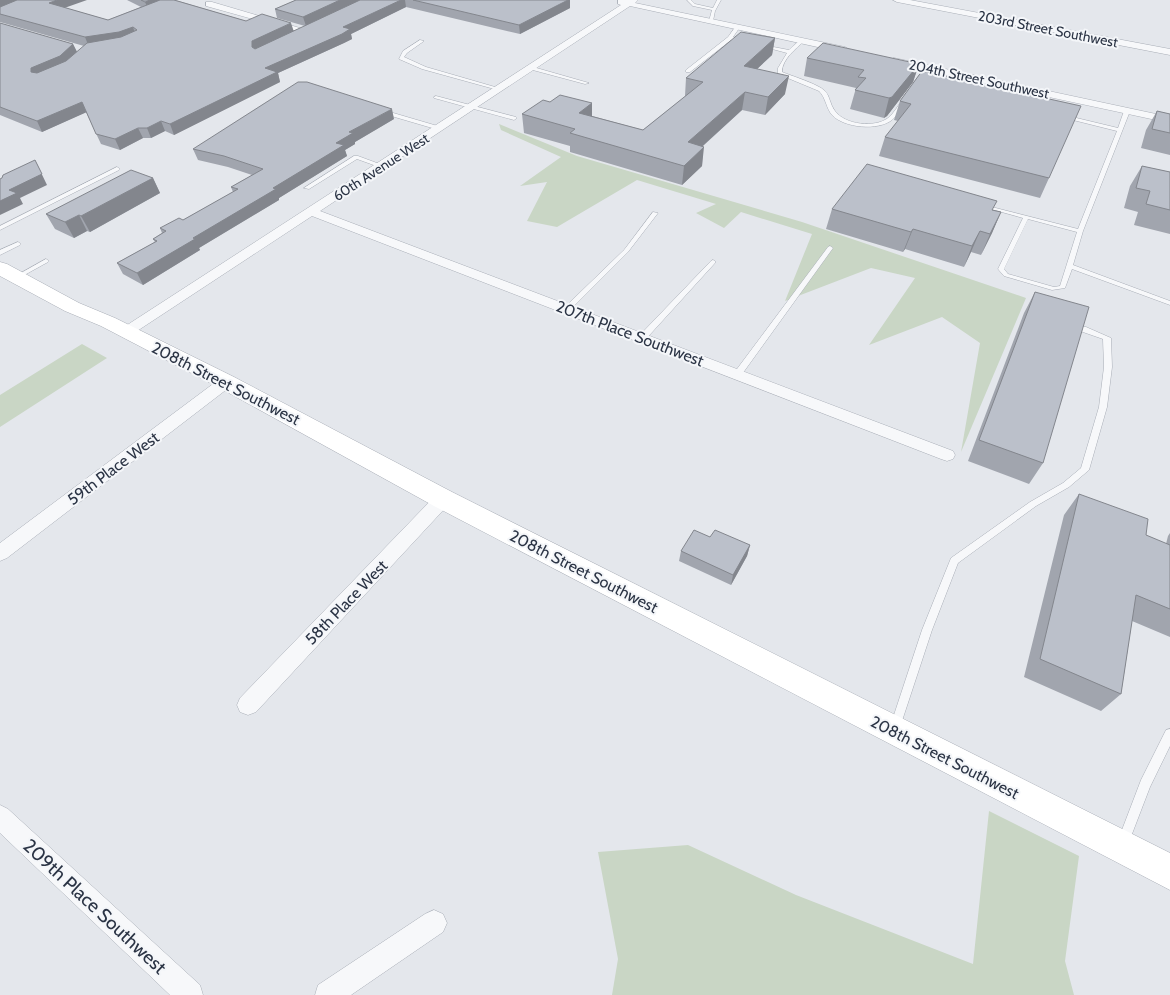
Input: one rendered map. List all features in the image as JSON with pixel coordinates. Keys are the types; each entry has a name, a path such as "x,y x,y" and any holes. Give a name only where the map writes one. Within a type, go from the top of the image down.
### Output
{"street":[{"path":"612,0 631,2 711,22 857,53"},
{"name":"203rd Street Southwest","path":"897,0 1170,52"},
{"name":"60th Avenue West","path":"126,332 631,2"},
{"path":"209,4 310,29 290,39"},
{"name":"204th Street Southwest","path":"886,59 927,71 1170,120"},
{"name":"207th Place Southwest","path":"312,212 947,455"},
{"name":"208th Street Southwest","path":"8,273 72,308 126,332 226,382 443,498 1170,872"},
{"name":"59th Place West","path":"0,553 226,382"},
{"name":"58th Place West","path":"248,705 443,498"},
{"name":"209th Place Southwest","path":"0,817 190,995"},
{"path":"328,995 434,923"}],"lane":[{"path":"689,0 694,5 714,9"},
{"path":"711,22 714,9 719,0"},
{"path":"688,71 730,38 738,27"},
{"path":"730,38 748,43"},
{"path":"422,41 405,52 401,58 424,68 500,88"},
{"path":"802,41 790,52 780,68 780,73 821,90 826,94 830,109 834,115 842,119 864,124 884,122 890,119 907,96"},
{"path":"757,44 790,52"},
{"path":"531,68 587,83"},
{"path":"436,97 514,118"},
{"path":"380,111 439,128"},
{"path":"1026,216 1001,269 1006,275 1054,289 1063,287 1080,231 1128,111"},
{"path":"1054,115 1120,130"},
{"path":"307,188 356,158 382,166"},
{"path":"0,228 117,169"},
{"path":"978,204 1080,231"},
{"path":"567,310 626,251 655,213"},
{"path":"0,253 18,244"},
{"path":"737,375 830,248"},
{"path":"8,273 46,261"},
{"path":"642,338 713,262"},
{"path":"1069,266 1170,302"},
{"path":"894,730 927,630 954,561 1032,504 1066,485 1085,470 1103,407 1108,367 1107,338 1083,329"},
{"path":"1122,848 1145,784 1170,734"}],"green space":[{"path":"499,124 577,156 802,222 1026,298 961,452 980,343 942,317 869,345 915,278 871,268 785,301 812,234 741,212 724,228 696,213 716,204 637,180 557,227 527,221 547,182 520,186 561,157 501,130"},
{"path":"82,344 107,358 0,427 0,395"},
{"path":"989,811 1079,856 1065,961 1074,995 612,995 618,959 598,852 688,845 796,895 973,964"}],"building":[{"path":"17,0 57,0 49,3 108,20 160,0 174,0 246,21 262,14 291,23 252,41 252,47 255,49 360,0 401,0 343,27 350,29 342,34 265,68 277,72 170,124 161,121 147,128 138,128 115,139 96,134 82,102 37,121 0,107 0,23 73,44 60,56 31,68 31,72 37,73 66,61 87,43 121,37 137,30 133,27 119,32 85,37 0,14 0,7"},
{"path":"296,0 340,0 303,17 275,9"},
{"path":"413,0 568,0 519,25"},
{"path":"741,32 775,38 744,66 789,76 768,97 745,92 688,142 704,147 684,166 570,133 575,129 522,114 543,100 550,102 560,95 592,103 579,113 643,130 703,82 686,78"},
{"path":"823,43 919,64 892,97 889,98 855,90 866,78 858,77 864,70 807,58"},
{"path":"922,71 1081,106 1049,178 885,137 911,104 900,101"},
{"path":"298,82 307,82 392,109 349,132 353,133 336,143 344,145 273,188 276,189 137,273 117,263 157,241 153,239 166,231 160,228 179,218 183,220 238,189 231,187 263,169 224,156 193,149"},
{"path":"1157,111 1170,114 1170,133 1152,129"},
{"path":"35,160 42,174 9,190 17,193 0,201 0,179 3,175"},
{"path":"867,164 997,201 992,210 1001,212 990,234 980,231 972,246 913,229 911,232 832,209"},
{"path":"1142,166 1170,172 1170,210 1146,204 1150,191 1136,188"},
{"path":"131,170 153,178 81,216 79,215 65,222 46,214"},
{"path":"1035,292 1089,307 1043,463 979,440"},
{"path":"1079,494 1148,519 1146,535 1170,545 1170,609 1136,595 1121,694 1040,659"},
{"path":"694,530 710,537 715,530 750,545 733,575 681,551"}]}
